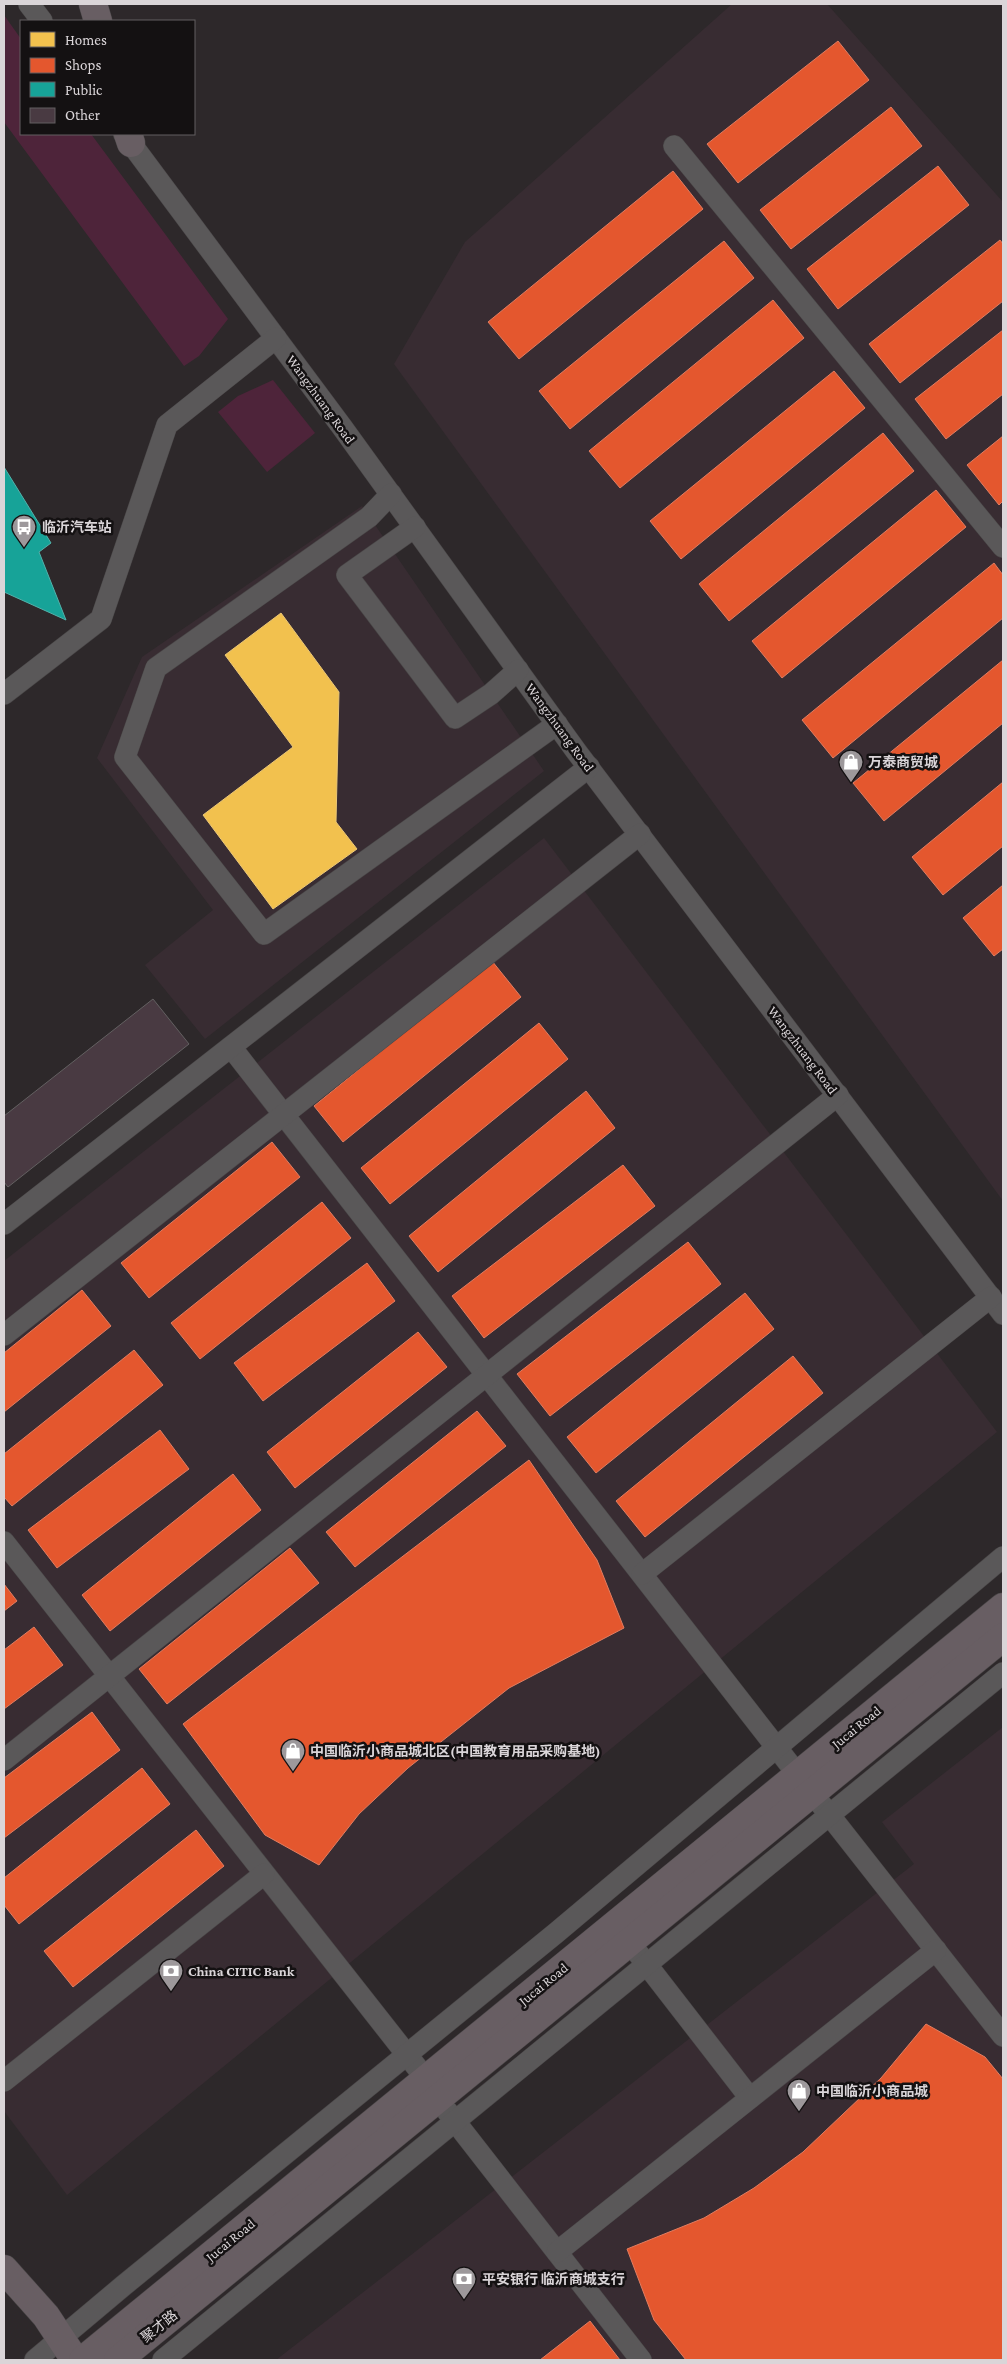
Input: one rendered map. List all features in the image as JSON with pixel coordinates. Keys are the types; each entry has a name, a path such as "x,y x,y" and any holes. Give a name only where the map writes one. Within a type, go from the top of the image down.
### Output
{"main road":[{"path":"93,4 98,20"},
{"name":"Jucai Road","path":"83,2360 813,1794 1003,1607"},
{"name":"Jucai Road","path":"118,2360 432,2089 629,1942 813,1794 1003,1636"},
{"path":"4,2268 46,2316 68,2350"}],"street":[{"path":"29,4 41,20"},
{"name":"Wangzhuang Road","path":"128,137 557,724 997,1305"},
{"path":"674,146 1003,547"},
{"path":"4,694 101,619 166,425 276,338"},
{"path":"390,494 370,517 156,668 124,757 264,934 557,724"},
{"path":"414,527 347,575 455,718 491,694 518,670"},
{"path":"4,1224 589,767"},
{"path":"4,1335 640,834"},
{"path":"231,1047 1003,2036"},
{"path":"4,1760 838,1096"},
{"path":"642,1574 997,1305"},
{"path":"4,1542 406,2055 641,2360"},
{"path":"35,2360 68,2350 123,2286 777,1748 1003,1557"},
{"path":"163,2360 646,1964 813,1794 1003,1673"},
{"path":"4,2081 264,1874"},
{"path":"629,1942 750,2098"},
{"path":"557,2252 936,1950"}],"shaded area":[{"name":"万泰商贸城","path":"732,4 827,4 1003,202 1003,1201 394,364 465,242"},
{"path":"4,15 20,38 20,135 92,135 228,319 199,356 184,366 4,122"},
{"path":"273,380 315,433 267,472 218,412 238,396"},
{"path":"362,506 544,771 205,1039 145,965 213,910 97,758 142,657"},
{"name":"中国临沂小商品城北区(中国教育用品采购基地)","path":"544,838 997,1432 67,2195 4,2111 4,1261"},
{"name":"中国临沂小商品城","path":"1003,1727 1003,2360 276,2360 914,1864 882,1822"}],"building: Homes":[{"path":"281,613 339,692 336,822 357,849 273,909 203,815 293,747 225,655"}],"building: Shops":[{"path":"838,41 869,80 738,183 707,144"},
{"path":"891,107 922,146 791,249 760,210"},
{"path":"938,166 969,205 838,309 807,269"},
{"path":"673,171 703,209 519,359 488,322"},
{"path":"1000,240 1003,244 1003,301 900,383 869,344"},
{"path":"724,241 754,278 570,429 539,391"},
{"path":"773,300 804,338 620,488 589,451"},
{"path":"1003,330 1003,394 946,439 915,399"},
{"path":"834,371 865,408 681,559 650,521"},
{"path":"883,433 914,471 729,621 699,584"},
{"path":"1003,436 1003,501 999,505 967,465"},
{"path":"936,490 966,527 782,678 752,641"},
{"path":"994,563 1003,575 1003,618 833,758 802,720"},
{"path":"1003,660 1003,723 884,821 853,783"},
{"path":"1003,782 1003,846 943,895 912,857"},
{"path":"1003,885 1003,949 994,956 963,918"},
{"path":"492,961 521,997 343,1142 314,1106"},
{"path":"539,1023 568,1059 390,1204 361,1168"},
{"path":"586,1091 615,1128 438,1272 409,1236"},
{"path":"272,1142 300,1177 149,1298 121,1263"},
{"path":"623,1165 655,1206 484,1338 452,1296"},
{"path":"322,1202 351,1238 200,1359 171,1323"},
{"path":"688,1242 721,1284 550,1416 517,1374"},
{"path":"367,1263 395,1301 263,1401 234,1363"},
{"path":"82,1290 111,1326 4,1412 4,1353"},
{"path":"745,1293 774,1329 596,1473 567,1437"},
{"path":"418,1332 447,1367 295,1488 267,1452"},
{"path":"134,1350 163,1385 12,1506 4,1497 4,1454"},
{"path":"793,1356 823,1393 645,1537 616,1501"},
{"path":"477,1411 506,1446 355,1567 326,1532"},
{"path":"160,1430 189,1469 57,1568 28,1530"},
{"path":"529,1460 597,1560 624,1628 509,1688 408,1768 359,1814 319,1865 265,1835 183,1724"},
{"path":"233,1474 261,1510 110,1631 82,1595"},
{"path":"290,1548 319,1583 167,1704 139,1669"},
{"path":"4,1584 17,1601 4,1611"},
{"path":"34,1627 63,1665 4,1709 4,1650"},
{"path":"92,1712 120,1750 4,1838 4,1778"},
{"path":"142,1768 170,1804 19,1924 4,1905 4,1878"},
{"path":"196,1830 224,1866 73,1987 44,1951"},
{"path":"926,2024 985,2057 1003,2079 1003,2360 686,2360 654,2320 627,2249 704,2218 754,2188 803,2152 881,2078"},
{"path":"590,2321 620,2360 540,2360"}],"building: Public":[{"name":"临沂汽车站","path":"4,467 51,543 39,552 66,620 4,592"}],"building: Other":[{"path":"153,999 189,1044 8,1187 4,1182 4,1116"}],"place":[{"name":"临沂汽车站","path":"24,548"},
{"name":"万泰商贸城","path":"851,783"},
{"name":"中国临沂小商品城北区(中国教育用品采购基地)","path":"293,1772"},
{"name":"China CITIC Bank","path":"171,1992"},
{"name":"中国临沂小商品城","path":"799,2112"},
{"name":"平安银行 临沂商城支行","path":"464,2300"}]}
